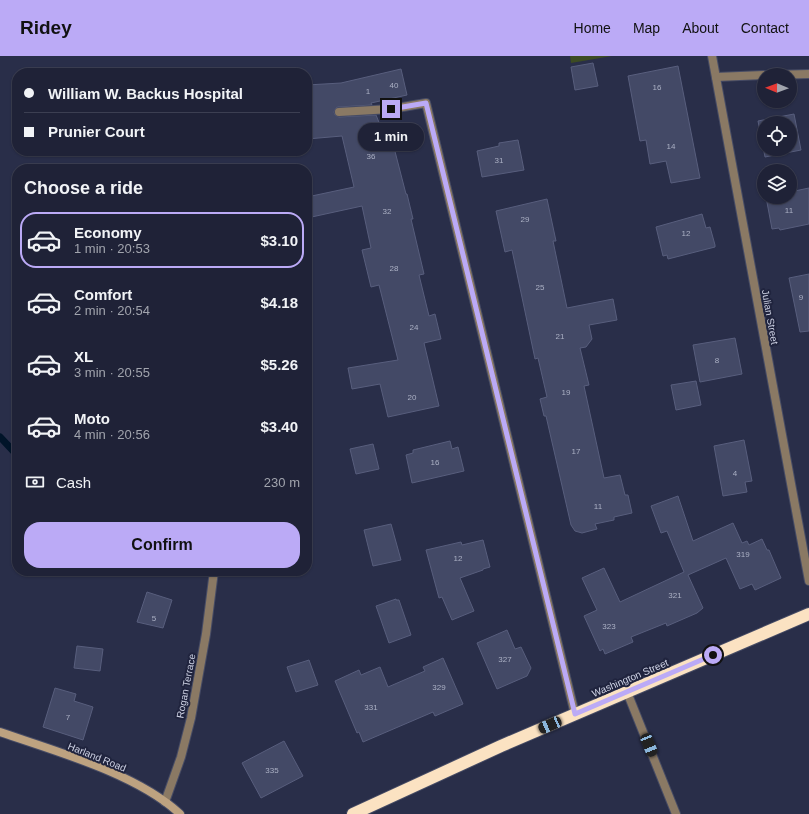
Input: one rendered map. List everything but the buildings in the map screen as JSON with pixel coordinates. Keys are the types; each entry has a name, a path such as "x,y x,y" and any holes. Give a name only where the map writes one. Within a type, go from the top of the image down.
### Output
{"highway":[{"name":"Washington Street","path":"353,814 494,749 809,614"},
{"path":"376,814 391,796"}],"main road":[{"name":"Harland Road","path":"0,732 78,759 112,773 139,786 165,802 180,814"}],"street":[{"name":"Julian Street","path":"712,56 809,582"},
{"path":"797,74 809,74"},
{"path":"716,77 757,75"},
{"path":"338,112 391,109 426,103 575,714"},
{"name":"Rogan Terrace","path":"165,802 181,757 191,718 206,634 213,576"},
{"path":"627,692 676,814"}],"green space":[{"path":"570,56 612,56 571,63"}],"waterway":[{"path":"0,437 12,450"}],"route":[{"path":"391,109 426,103 575,714 713,655"}]}
